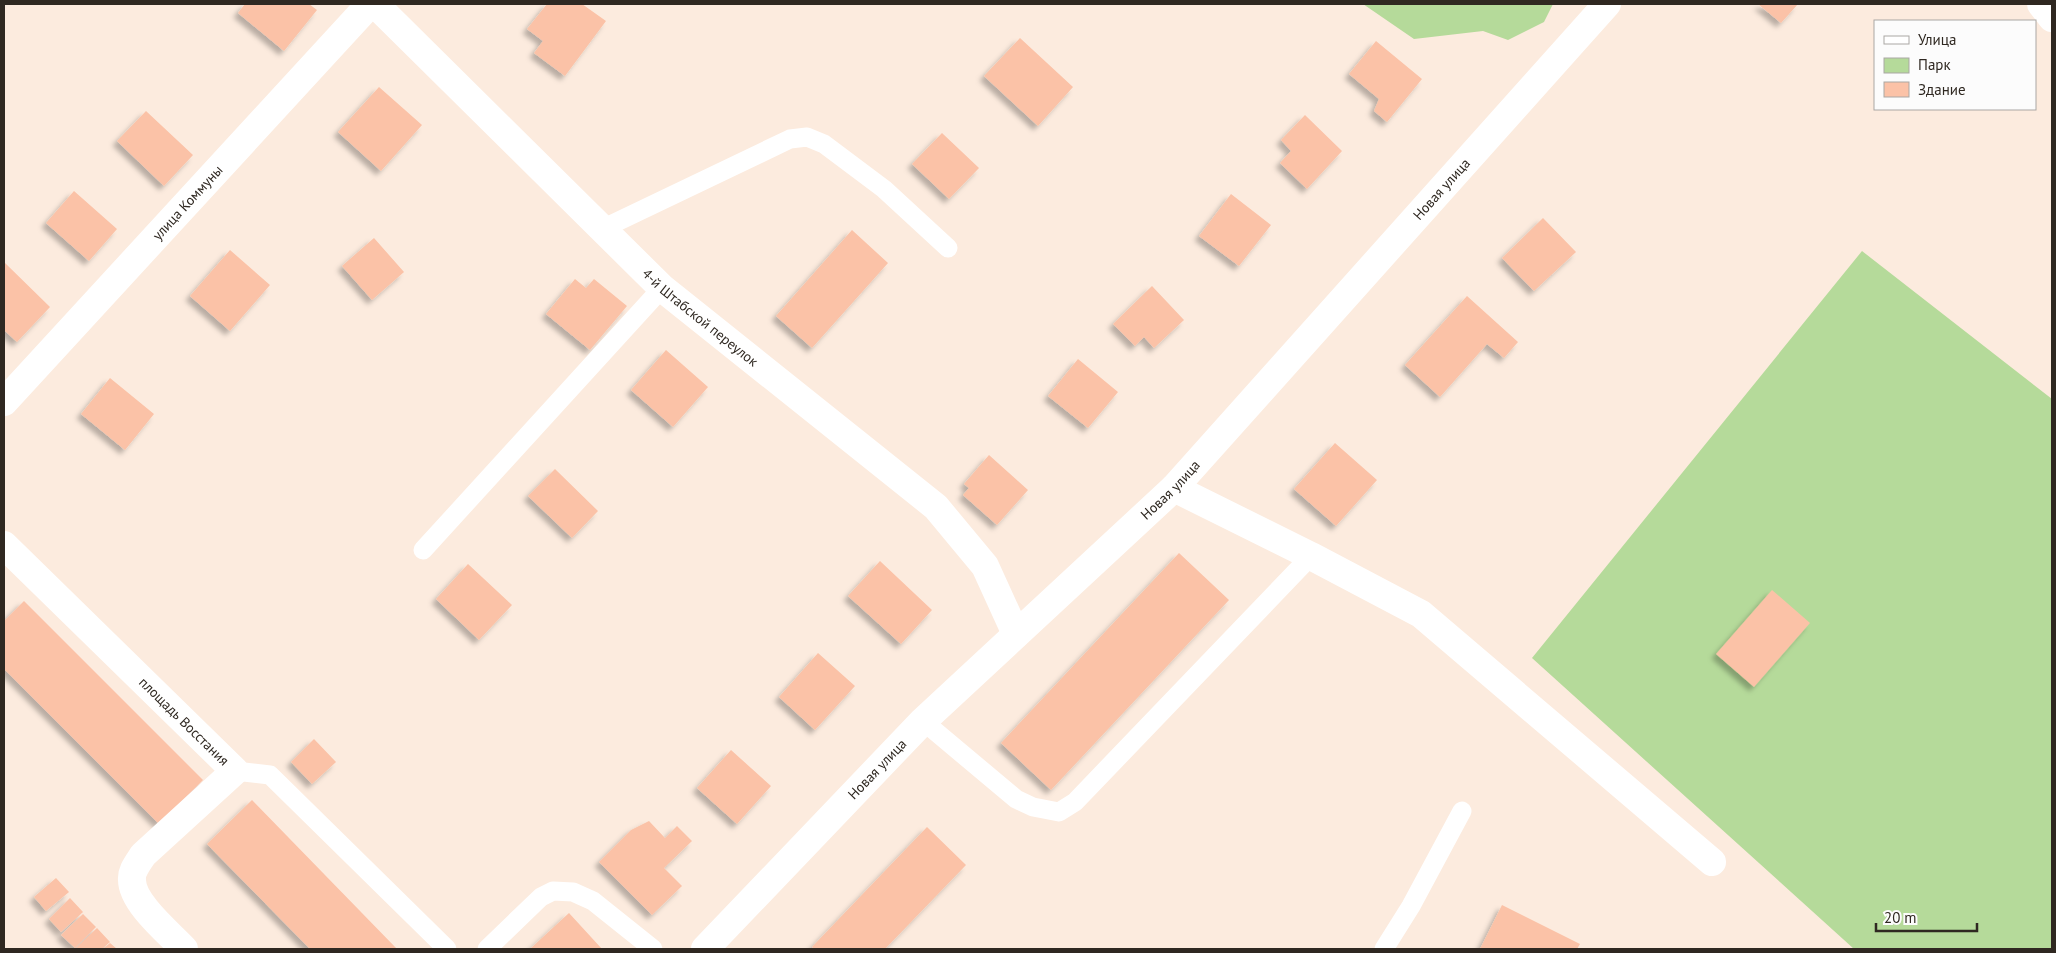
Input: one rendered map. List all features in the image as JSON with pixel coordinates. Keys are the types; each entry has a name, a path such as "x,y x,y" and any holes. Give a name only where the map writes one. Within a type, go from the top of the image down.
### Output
{"street":[{"name":"улица Коммуны","path":"4,402 370,4"},
{"name":"4-й Штабской переулок","path":"375,4 662,288 936,506 984,566 1016,634"},
{"name":"Новая улица","path":"705,949 923,721 1174,488 1607,4"},
{"path":"2041,4 2052,18"},
{"path":"1174,488 1311,556 1421,614 1712,862"},
{"name":"площадь Восстания","path":"4,545 235,771 143,855 134,867 132,880 135,893 144,908 184,949"}],"lane":[{"path":"602,229 790,139 807,137 824,144 884,189 948,248"},
{"path":"423,550 662,288"},
{"path":"923,721 1016,799 1033,807 1059,812 1075,802 1311,556"},
{"path":"235,771 270,775 446,949"},
{"path":"1384,949 1411,906 1462,811"},
{"path":"487,949 541,897 554,891 573,892 593,901 653,949"}],"green space":[{"path":"1363,4 1553,4 1544,22 1508,40 1483,31 1414,39"},
{"path":"1862,251 2052,399 2052,949 1854,949 1532,658"}],"building":[{"path":"245,4 309,4 317,10 284,51 238,13"},
{"path":"547,4 582,4 606,21 565,76 534,53 543,41 527,29"},
{"path":"1758,4 1798,4 1781,23"},
{"path":"1020,38 1073,87 1038,126 984,76"},
{"path":"1376,41 1422,79 1387,122 1374,111 1379,99 1349,74"},
{"path":"379,87 422,125 381,171 338,132"},
{"path":"146,111 193,155 164,186 117,141"},
{"path":"1305,115 1342,151 1307,189 1280,163 1291,151 1281,140"},
{"path":"942,133 979,168 949,199 912,164"},
{"path":"74,191 117,229 89,261 46,223"},
{"path":"1231,194 1271,225 1239,266 1199,236"},
{"path":"1543,218 1576,252 1534,291 1502,258"},
{"path":"852,230 888,263 812,348 776,316"},
{"path":"374,238 404,272 372,300 342,266"},
{"path":"230,250 270,285 230,331 190,296"},
{"path":"4,262 50,307 17,342 4,330"},
{"path":"575,279 586,288 594,279 627,306 590,350 546,314"},
{"path":"1152,286 1184,320 1154,348 1144,337 1135,346 1113,324"},
{"path":"1467,296 1518,342 1504,358 1487,344 1440,397 1405,365"},
{"path":"666,350 708,387 673,427 631,390"},
{"path":"1078,359 1118,392 1088,428 1048,396"},
{"path":"110,378 154,414 125,450 81,414"},
{"path":"1335,443 1377,480 1336,526 1294,489"},
{"path":"989,455 1028,490 997,525 963,495 969,488 964,484"},
{"path":"555,469 598,511 572,538 528,496"},
{"path":"1179,553 1229,600 1051,790 1001,743"},
{"path":"880,561 932,610 901,644 848,596"},
{"path":"468,564 512,605 479,640 436,599"},
{"path":"1772,590 1810,623 1754,687 1716,654"},
{"path":"24,601 203,780 159,824 4,669 4,621"},
{"path":"818,653 855,686 815,730 779,697"},
{"path":"314,739 336,762 312,784 291,762"},
{"path":"731,750 771,786 737,824 697,788"},
{"path":"252,800 397,949 310,949 207,844"},
{"path":"649,821 665,838 677,826 692,841 664,868 682,886 652,915 599,862 631,830"},
{"path":"927,827 966,865 885,949 815,949 812,947"},
{"path":"56,878 69,892 46,911 34,897"},
{"path":"70,898 83,912 61,932 49,919"},
{"path":"1502,905 1580,944 1577,949 1480,949"},
{"path":"569,913 602,949 530,949"},
{"path":"83,914 96,927 75,948 61,935"},
{"path":"97,928 110,942 102,949 75,949"},
{"path":"110,943 117,949 103,949"}]}
